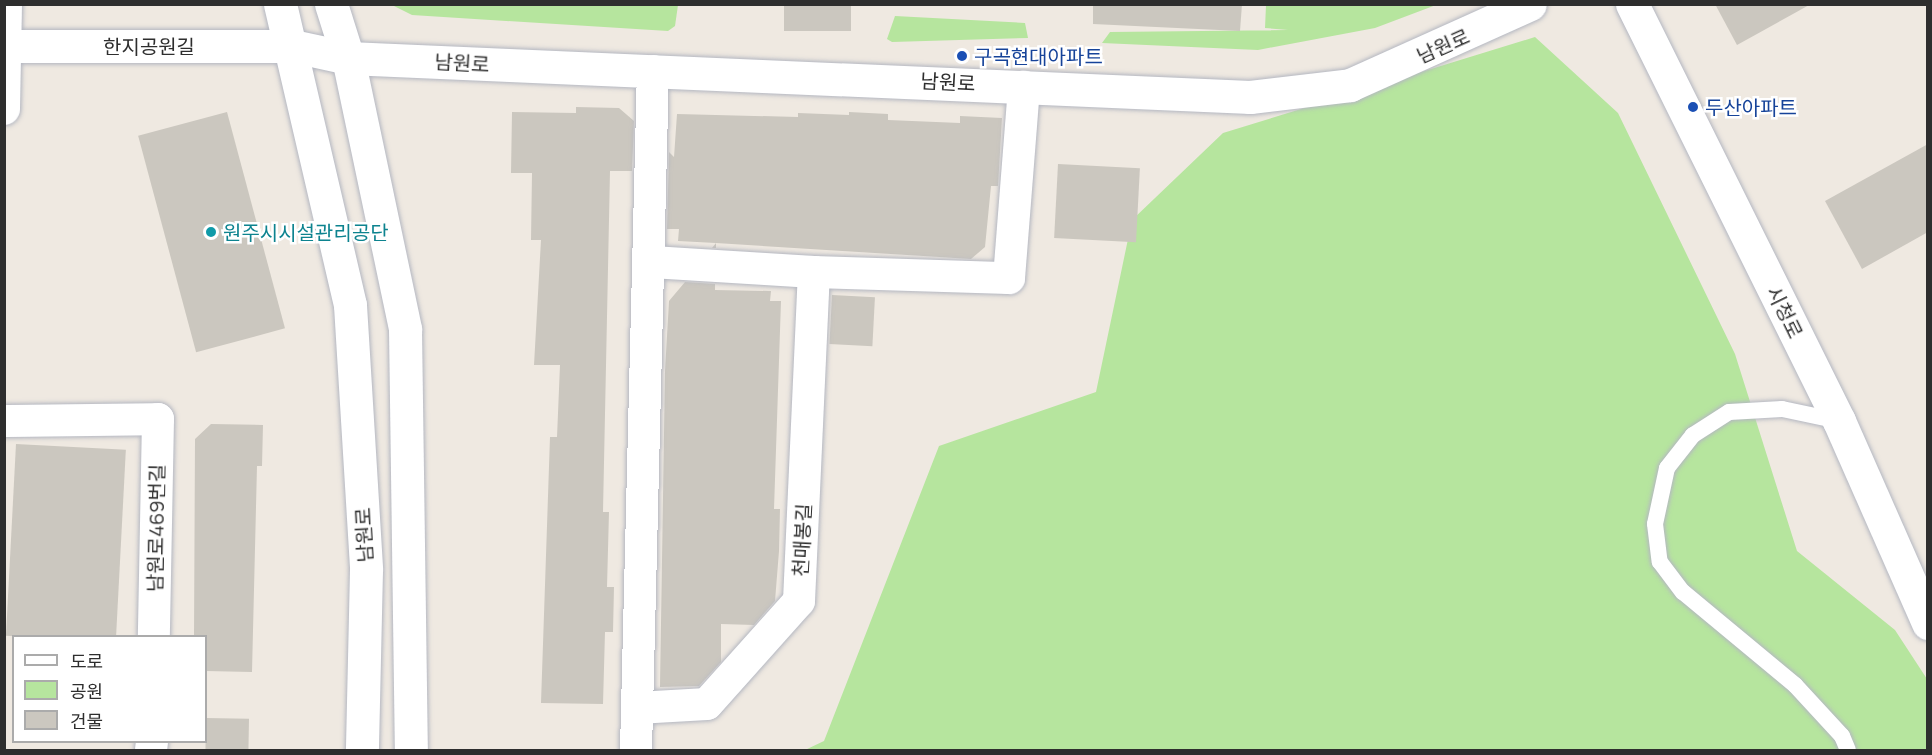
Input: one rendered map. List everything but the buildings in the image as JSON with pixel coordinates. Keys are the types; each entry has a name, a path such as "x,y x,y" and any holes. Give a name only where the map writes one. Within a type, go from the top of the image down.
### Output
{"street":[{"path":"4,109 6,4"},
{"name":"남원로","path":"280,4 293,46 350,305 366,570 362,750"},
{"path":"332,4 348,58 405,329 411,750"},
{"name":"남원로","path":"348,58 1250,97 1350,85 1530,4"},
{"name":"시청로","path":"1632,4 1839,421 1928,623"},
{"name":"한지공원길","path":"6,46 293,46 348,58"},
{"path":"636,750 651,262 653,71"},
{"path":"651,262 813,272 1009,278 1024,87"},
{"name":"천매봉길","path":"637,708 707,704 800,601 813,272"},
{"name":"남원로469번길","path":"4,421 158,419 154,635"}],"lane":[{"path":"1839,421 1782,409 1729,412 1693,435 1667,468 1656,524 1660,562 1683,592 1795,685 1842,736 1848,750"}],"green space":[{"path":"1266,4 1436,5 1375,28 1258,50 1102,43 1110,32 1288,30 1265,28"},
{"path":"392,5 678,5 675,26 668,31 412,15"},
{"path":"895,16 1025,23 1028,38 892,42 887,39"},
{"path":"1535,37 1618,113 1735,354 1797,551 1895,630 1927,679 1927,750 805,750 824,741 939,446 1096,392 1132,220 1223,133"}],"place":[{"name":"구곡현대아파트","path":"962,56"},
{"name":"두산아파트","path":"1693,107"},
{"name":"원주시시설관리공단","path":"211,232"}]}
